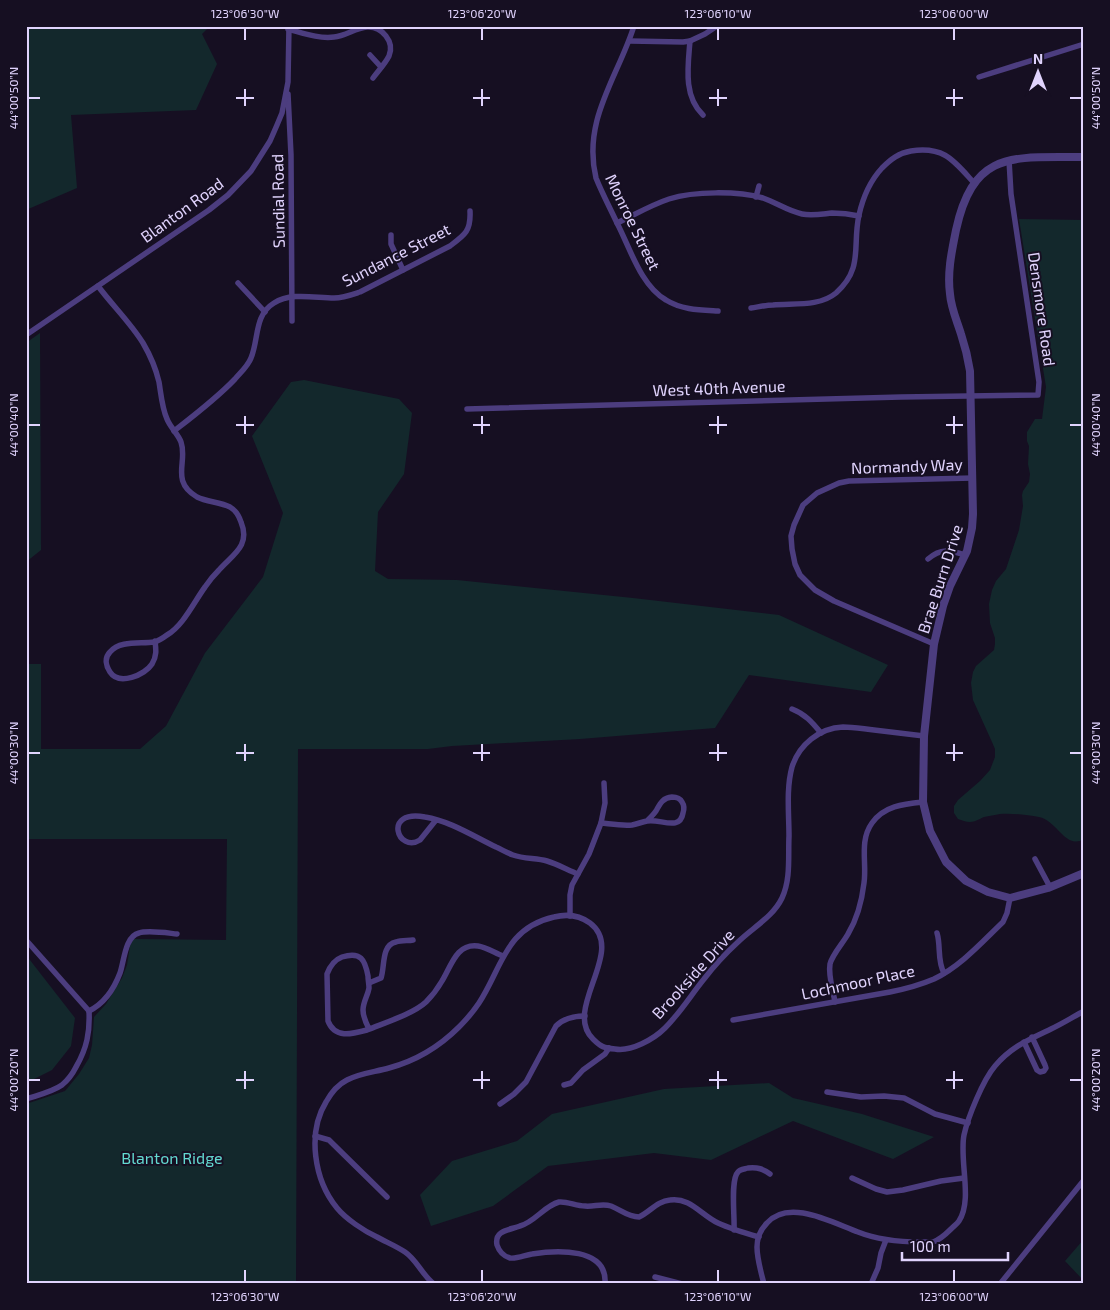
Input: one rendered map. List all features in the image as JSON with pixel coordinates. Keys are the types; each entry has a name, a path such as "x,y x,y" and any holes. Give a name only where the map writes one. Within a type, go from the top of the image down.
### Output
{"street":[{"name":"Monroe Street","path":"634,26 630,41 606,92 598,114 593,140 592,163 596,178 641,272 651,287 665,300 684,308 718,311"},
{"path":"630,41 690,41 717,26"},
{"name":"Blanton Road","path":"26,335 208,210 228,195 251,171 282,113 288,82 288,28 328,38 362,28 378,29 386,36 390,49 388,57 373,78"},
{"path":"690,41 688,85 693,102 704,115"},
{"path":"979,77 1084,44"},
{"path":"370,55 382,67"},
{"name":"Sundial Road","path":"288,82 291,155 292,321"},
{"path":"751,308 772,305 811,304 834,294 849,278 854,265 858,216 865,193 875,176 891,159 906,152 923,149 938,151 953,159 975,184"},
{"path":"1009,160 1084,157"},
{"name":"Brae Burn Drive","path":"1009,160 995,165 983,173 965,198 952,250 949,276 950,294 954,315 968,357 970,371 973,478 972,528 965,555 943,606 934,644 924,736 923,802 930,831 946,862 966,881 988,892 1010,898"},
{"name":"Densmore Road","path":"971,396 1038,395 1039,382 1011,194 1009,160"},
{"path":"756,197 759,186"},
{"path":"617,223 667,200 684,195 731,194 756,197 765,199 791,212 804,215 847,213 858,216"},
{"name":"Sundance Street","path":"265,312 274,302 292,297 335,298 360,292 458,241 470,226 470,211"},
{"path":"391,235 391,244 402,270"},
{"path":"174,431 223,392 248,363 255,345 259,321 265,312 238,283"},
{"path":"98,286 132,327 152,362 167,421 180,440 183,449 181,467 185,486 197,497 230,508 241,520 243,526 240,549 220,569 180,624 170,634 155,641 115,647 106,658 106,665 109,671 113,676 119,678 136,676 144,672 152,665 155,657 155,641"},
{"name":"West 40th Avenue","path":"467,409 971,396"},
{"name":"Normandy Way","path":"934,644 834,601 815,590 800,575 795,564 791,536 803,505 817,493 839,483 857,480 973,478"},
{"path":"928,559 936,553 945,551 965,555"},
{"path":"792,709 807,717 821,733"},
{"name":"Brookside Drive","path":"609,1048 620,1050 636,1047 663,1030 688,1002 705,977 780,901 786,887 788,870 789,794 793,766 804,745 809,740 821,733 843,727 924,736"},
{"path":"570,916 572,885 589,854 601,823 605,803 604,783"},
{"path":"601,823 630,825 648,820 665,823 677,822 681,820 683,815 682,801 677,798 664,800 658,805 648,820"},
{"path":"834,1002 830,963 852,927 860,904 864,882 864,842 868,828 877,816 892,807 923,802"},
{"path":"436,820 417,842 406,841 399,833 401,820 407,817 422,816 436,820 460,829 513,855 546,861 578,874"},
{"path":"1035,859 1050,887"},
{"path":"1010,898 1050,887 1084,873"},
{"name":"Lochmoor Place","path":"733,1020 910,988 935,978 956,965 1003,922 1009,908 1010,898"},
{"path":"434,1284 425,1277 418,1265 406,1253 354,1223 337,1208 327,1192 317,1168 315,1136 317,1119 332,1092 353,1077 388,1068 416,1057 442,1042 458,1028 478,1004 513,941 531,927 552,918 577,916 588,921 601,938 600,962 585,1010 584,1022 589,1035 602,1047 609,1048"},
{"path":"89,1011 100,1004 114,987 123,965 128,942 134,935 144,932 177,934"},
{"path":"937,933 941,968 944,973"},
{"path":"26,940 89,1011 88,1039 81,1059 73,1073 61,1086 26,1100"},
{"path":"369,983 381,978 386,952 390,945 397,941 413,940"},
{"path":"369,1029 363,1008 369,983 365,962 357,956 349,956 337,960 330,967 327,974 327,1018 330,1026 337,1032 352,1034 369,1029 403,1015 427,1002 442,982 455,957 464,948 478,946 503,956"},
{"path":"764,1284 757,1246 763,1227 771,1218 779,1214 791,1212 805,1213 886,1240 933,1242 948,1232 960,1220 964,1205 966,1192 964,1136 980,1090 994,1067 1016,1046 1084,1011"},
{"path":"500,1104 526,1082 556,1026 564,1020 585,1016"},
{"path":"1024,1042 1037,1070 1040,1072 1044,1071 1046,1067 1032,1037"},
{"path":"564,1085 569,1084 609,1048"},
{"path":"827,1092 861,1097 884,1096 904,1098 935,1114 968,1123"},
{"path":"315,1136 329,1140 387,1197"},
{"path":"734,1230 734,1183 736,1173 744,1169 762,1168 770,1174"},
{"path":"852,1178 887,1192 964,1178"},
{"path":"1000,1284 1084,1180"},
{"path":"605,1284 604,1273 599,1264 586,1255 575,1252 555,1252 510,1258 500,1252 498,1238 501,1232 528,1224 554,1204 563,1202 586,1206 610,1206 634,1217 644,1215 663,1201 676,1200 688,1203 716,1222 734,1230 759,1237"},
{"path":"871,1284 886,1240"},
{"path":"654,1277 682,1284"}],"green space":[{"path":"26,26 210,26 202,34 217,64 196,110 71,115 77,188 26,210"},
{"path":"1019,219 1084,220 1084,819 1082,822 1084,839 1077,841 1066,838 1046,820 1039,817 1000,814 970,822 958,819 954,813 954,806 958,800 990,770 995,757 995,749 973,700 971,683 976,666 994,650 995,638 990,623 989,604 996,581 1006,569 1019,530 1023,506 1022,495 1029,482 1030,474 1027,432 1035,419 1042,419 1046,387"},
{"path":"40,333 41,550 26,562 26,343"},
{"name":"Blanton Ridge","path":"304,380 399,399 412,413 404,474 378,512 375,571 388,579 457,580 779,615 888,665 871,692 749,675 715,728 428,749 298,749 296,1284 26,1284 26,1104 65,1091 79,1074 89,1058 94,1017 106,1004 122,978 133,939 226,940 227,839 26,839 26,664 41,664 41,749 140,749 166,726 205,653 263,577 283,513 252,436 291,382"},
{"path":"26,955 75,1018 71,1046 52,1070 26,1083"},
{"path":"769,1083 793,1098 862,1114 934,1137 893,1159 793,1121 711,1160 654,1153 548,1166 493,1206 431,1226 420,1195 452,1161 517,1141 552,1114 664,1089"},
{"path":"1084,1239 1084,1281 1065,1261"}]}
